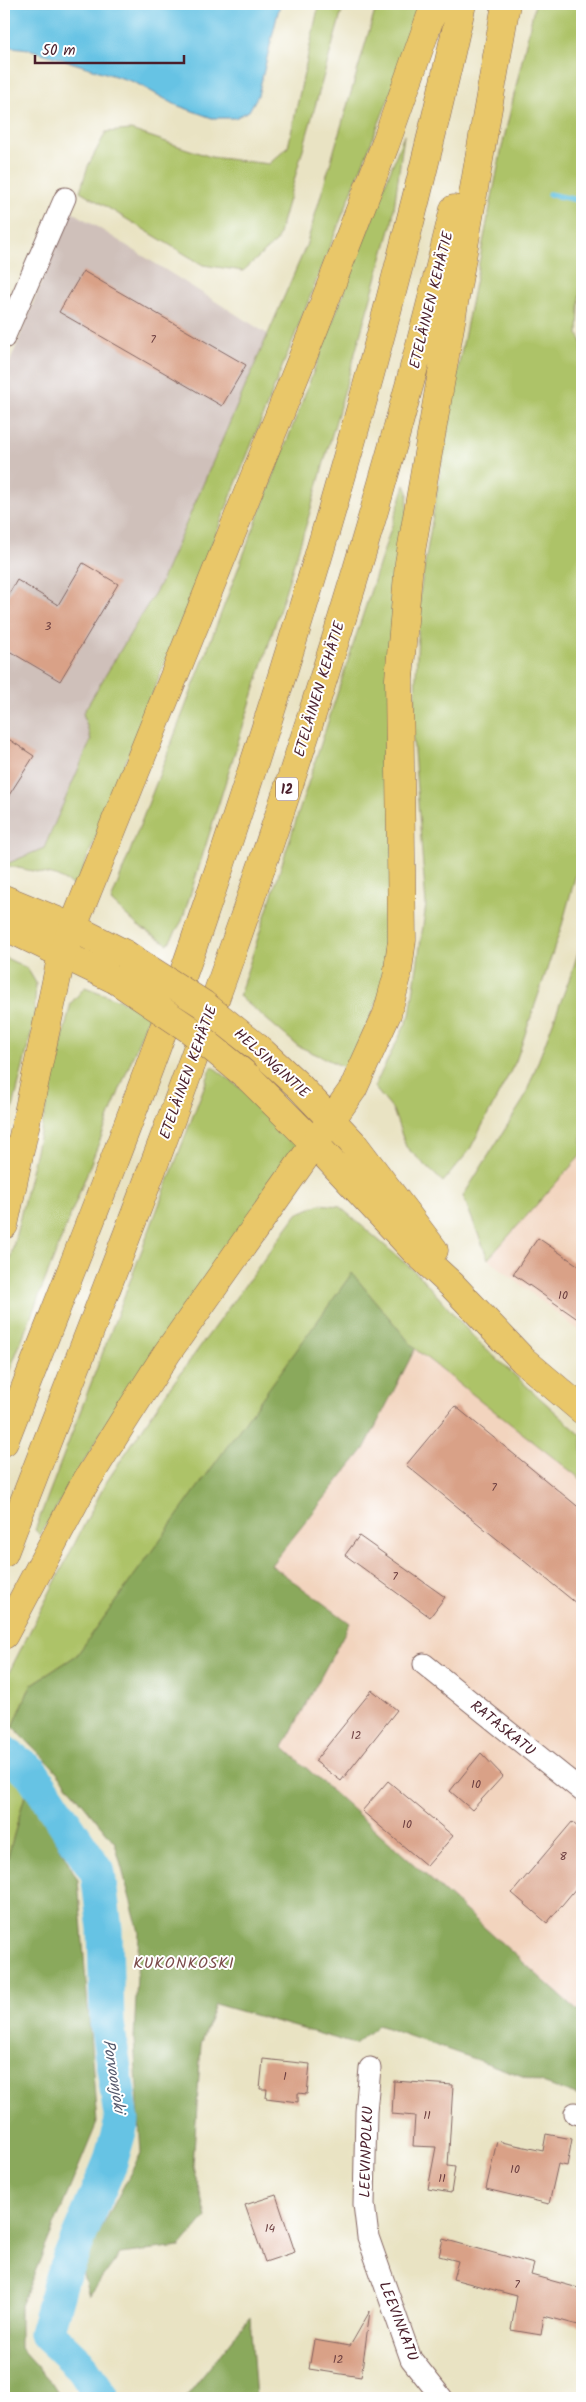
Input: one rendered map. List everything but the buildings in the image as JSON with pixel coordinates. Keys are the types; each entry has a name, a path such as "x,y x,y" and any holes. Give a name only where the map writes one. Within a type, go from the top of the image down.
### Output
{"main road":[{"path":"4,1225 62,954 296,374 385,145 435,4"},
{"path":"4,1442 192,948 293,641 368,384 405,244 462,4"},
{"path":"4,1636 82,1488 167,1353 353,1089 387,1014 397,977 402,940 403,893 398,743 399,679 409,563 505,4"},
{"name":"ETELÄINEN KEHÄTIE","path":"4,1553 158,1156 227,966 285,797 389,455 426,320 505,4"},
{"name":"HELSINGINTIE","path":"4,899 72,927 125,954 203,1004 258,1048 352,1142 428,1241 452,1284"},
{"name":"HELSINGINTIE","path":"4,926 116,980 190,1029 248,1078 314,1143 414,1250 452,1284 523,1360 582,1410"}],"street":[{"path":"4,338 65,198"},
{"name":"RATASKATU","path":"424,1664 582,1791"},
{"name":"LEEVINPOLKU","path":"368,2237 364,2204 366,2112 370,2068"},
{"name":"LEEVINKATU","path":"368,2237 411,2359 442,2398"}],"shaded area":[{"path":"70,210 269,335 44,849 4,865 4,377"},
{"path":"582,1154 582,1333 488,1259"},
{"path":"415,1349 582,1480 582,2015 283,1747 350,1623 271,1565 364,1449"}],"green space":[{"path":"319,4 344,4 277,241 243,271 203,265 80,191 88,166 106,132 131,130 211,157 269,164 288,147"},
{"path":"377,4 419,4 400,70 76,887 56,876 4,865 44,848 91,740 83,713 160,584 306,246"},
{"path":"535,4 582,4 582,232 578,334 582,342 582,852 562,925 516,1061 469,1151 443,1182 406,1147 393,1110 374,1087 410,1015 426,905 413,738 420,593 454,389 502,147"},
{"path":"404,135 392,223 308,519 182,921 168,944 138,926 111,901"},
{"path":"405,485 408,492 387,979 348,1069 298,1046 239,996"},
{"path":"582,939 582,1154 488,1259 463,1196 524,1099 573,969"},
{"path":"4,957 27,968 36,983 34,1022 9,1124 4,1117"},
{"path":"85,987 127,1003 149,1015 4,1385 4,1285 71,1003"},
{"path":"212,1066 257,1101 300,1146 110,1418 40,1535 35,1530"},
{"path":"320,1204 339,1206 420,1276 478,1342 582,1436 582,1480 415,1349 352,1274 77,1655 31,1685 13,1727 4,1721 4,1682 105,1484 166,1393 297,1214"},
{"path":"352,1273 415,1349 364,1449 271,1565 350,1623 283,1747 582,2015 582,2097 378,2025 355,2044 215,2004 201,2045 193,2166 206,2217 180,2247 120,2254 89,2296 81,2267 141,2153 134,2039 139,1932 115,1843 52,1766 13,1727 31,1685 77,1655"},
{"path":"4,1768 27,1788 4,1871"},
{"path":"27,1788 78,1880 97,2123 20,2308 20,2348 53,2384 62,2398 4,2398 4,1871"},
{"path":"250,2317 256,2398 185,2398"}],"water":[{"path":"4,4 280,4 258,95 249,111 235,118 212,118 176,105 134,82 29,49 4,46"}],"waterway":[{"path":"549,194 582,201"},
{"name":"Porvoonjoki","path":"4,1753 31,1772 98,1873 105,1929 107,2023 122,2121 110,2163 62,2277 46,2333 82,2367 102,2398"}],"district":[{"name":"KUKONKOSKI","path":"184,1962"}]}
